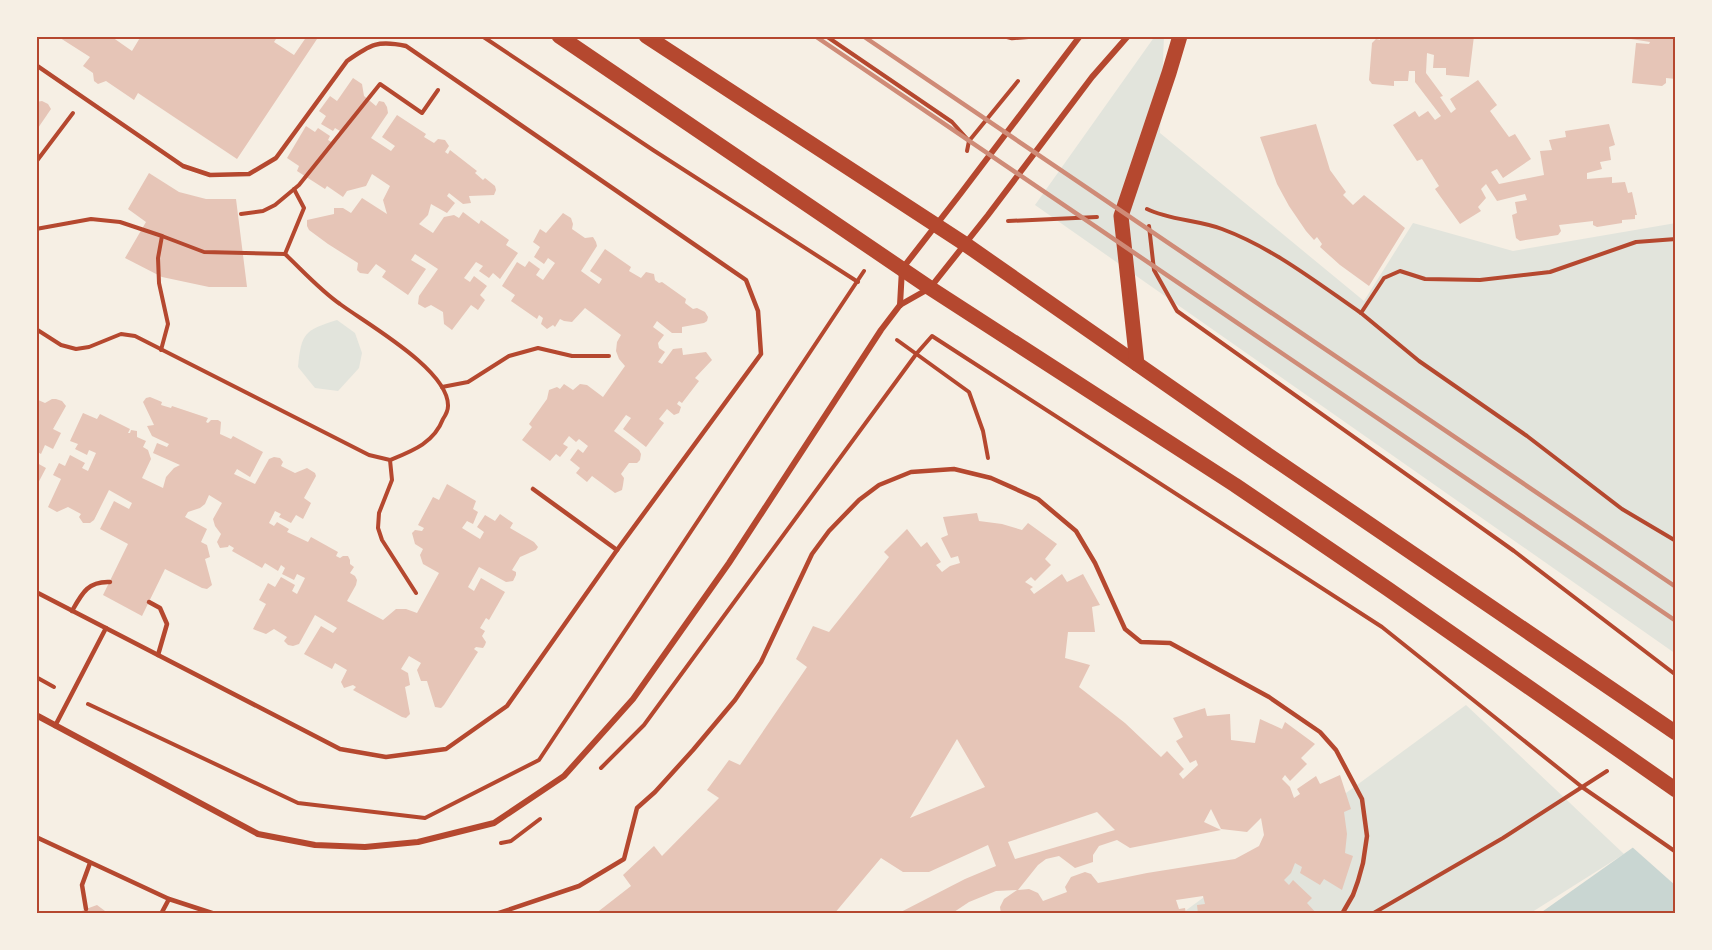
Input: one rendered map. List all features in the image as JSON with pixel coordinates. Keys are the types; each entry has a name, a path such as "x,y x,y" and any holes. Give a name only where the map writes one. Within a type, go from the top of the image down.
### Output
{"main road":[{"path":"559,36 930,288 1235,485 1398,595 1676,790"},
{"path":"646,36 965,244 1676,733"},
{"path":"1137,364 1121,216 1180,36"}],"street":[{"path":"900,305 902,269 1080,36"},
{"path":"36,715 258,834 315,845 365,847 418,842 494,823 564,776 633,699 729,563 881,330 900,305 930,288 1092,77 1128,36"}],"lane":[{"path":"1004,36 1012,38 1038,36"},
{"path":"36,65 183,166 210,175 249,174 276,158 347,61 384,41 406,46 746,280 758,311 761,354 617,550 507,706 446,749 386,757 340,749 36,592"},
{"path":"496,914 579,886 624,859 637,808 670,775 735,700 761,662 812,554 829,531 859,500 879,485 911,472 954,469 991,478 1038,499 1076,531 1095,563 1125,629 1133,636 1142,642 1170,643 1269,697 1320,732 1336,750 1362,799 1367,836 1364,863 1353,895 1342,914"},
{"path":"533,489 617,550"},
{"path":"72,611 83,592 90,586 97,581 110,582"},
{"path":"149,602 160,608 167,624 158,655"},
{"path":"55,726 106,628"},
{"path":"36,837 168,899 215,914"},
{"path":"86,909 82,885 90,863"},
{"path":"161,914 168,899"}],"path":[{"path":"482,36 858,282"},
{"path":"826,36 952,122 969,141"},
{"path":"241,214 262,211 275,205 294,189 380,84 422,113 448,75"},
{"path":"966,155 969,141 1019,80"},
{"path":"36,162 84,98"},
{"path":"285,254 304,208 294,189"},
{"path":"1147,209 1154,270 1177,311 1514,551 1676,675"},
{"path":"1007,221 1121,216 1147,209 1170,217 1194,220 1259,245 1360,313 1419,361 1527,436 1622,509 1676,541"},
{"path":"36,229 91,219 120,222 204,252 285,254 337,302 406,350 432,373 442,387 448,407 441,425 431,439 412,451 390,460 369,455 135,336 121,334 88,347 76,349 61,345 36,329"},
{"path":"161,350 168,324 159,283 158,258 162,236"},
{"path":"1360,313 1384,278 1400,271 1425,279 1480,280 1550,272 1636,242 1676,239"},
{"path":"36,677 71,696 298,803 425,818 539,760 858,282 868,262"},
{"path":"881,330 969,392 983,431 991,478"},
{"path":"932,336 1382,627 1582,787 1676,852"},
{"path":"442,387 468,382 509,356 538,348 572,356 609,356"},
{"path":"390,460 392,480 379,513 378,528 382,540 416,593"},
{"path":"1372,914 1503,838 1610,769"}],"shaded area":[{"path":"1155,36 1164,36 1160,133 1364,301 1413,223 1513,251 1676,223 1676,654 1035,205"},
{"path":"337,320 355,333 362,353 359,368 338,391 315,388 298,367 303,340 311,330"},
{"path":"1466,705 1624,854 1529,914 1181,914"},
{"path":"1676,817 1676,914 1539,914"}],"pier":[{"path":"1676,814 1676,886 1631,846"}],"building":[{"path":"57,36 113,36 132,51 141,36 278,36 274,42 294,55 307,36 319,36 237,159 138,93 134,100 106,81 98,84 94,81 93,73 83,66 90,57"},
{"path":"1380,36 1474,36 1469,77 1446,75 1446,68 1433,68 1434,55 1427,53 1426,73 1443,96 1440,97 1451,113 1456,109 1450,99 1478,80 1497,105 1490,111 1509,137 1515,134 1531,159 1503,178 1497,169 1491,172 1499,184 1544,175 1540,151 1552,150 1549,140 1566,137 1565,131 1609,124 1615,145 1609,147 1611,160 1600,162 1602,169 1587,173 1587,179 1612,177 1612,183 1625,182 1628,193 1632,192 1637,215 1635,219 1597,227 1593,225 1593,221 1559,225 1561,231 1558,235 1520,241 1516,238 1512,215 1517,213 1515,202 1527,200 1525,194 1497,201 1486,184 1481,189 1486,198 1478,207 1481,211 1460,224 1435,189 1439,186 1422,159 1417,161 1393,125 1415,111 1419,117 1428,111 1435,120 1441,116 1415,82 1415,71 1409,71 1408,81 1394,81 1394,86 1372,84 1369,80 1372,43 1376,39 1380,40"},
{"path":"1631,36 1676,36 1676,79 1666,78 1666,83 1662,86 1632,83 1636,43 1649,44 1650,42 1631,39"},
{"path":"353,78 362,84 364,96 376,106 379,101 384,102 387,107 388,113 371,138 391,151 395,146 382,137 397,115 426,134 424,137 434,143 438,139 445,140 449,146 445,152 448,154 450,150 477,171 475,173 483,180 485,178 495,186 494,195 469,196 471,203 463,204 449,193 447,196 455,203 447,213 431,204 428,215 419,224 433,233 444,217 454,215 459,218 463,212 479,224 481,220 509,240 506,245 518,253 500,279 493,273 489,278 479,271 483,266 476,262 464,278 470,282 474,276 487,286 480,295 485,300 478,310 471,305 452,330 444,324 443,312 431,305 425,308 418,304 419,296 438,269 415,254 411,260 426,269 408,295 382,277 386,271 376,264 368,274 360,273 357,270 358,263 328,244 307,226 307,220 334,214 334,208 343,208 351,213 362,198 387,214 383,200 390,186 372,174 366,186 347,191 343,197 327,186 325,189 297,171 299,166 287,158 306,126 315,132 318,128 330,136 328,140 333,143 340,131 335,128 333,131 321,124 326,116 319,111 330,96 337,101"},
{"path":"42,101 51,109 36,131 36,102"},
{"path":"1316,124 1330,170 1346,192 1343,195 1353,205 1364,195 1405,228 1369,286 1340,265 1320,247 1322,244 1317,237 1314,240 1306,231 1277,184 1260,137"},
{"path":"149,173 179,192 206,199 236,199 247,287 209,287 162,277 125,258 146,222 128,209"},
{"path":"563,213 571,218 572,229 585,238 593,237 596,242 597,246 581,271 599,284 602,279 590,271 605,249 631,267 629,271 641,278 646,272 654,274 655,280 662,282 686,299 685,303 693,309 697,308 705,312 708,317 704,323 682,327 682,333 672,333 657,321 653,327 664,335 658,343 659,348 665,352 658,362 662,364 673,349 682,348 683,355 706,352 712,360 695,378 699,381 682,403 679,401 677,404 681,407 679,413 674,415 667,409 659,419 664,423 646,447 623,429 631,418 626,415 614,431 641,454 637,463 629,463 621,474 624,478 622,490 615,493 592,476 587,482 576,473 580,468 570,460 578,449 583,453 588,446 579,439 576,442 569,436 563,444 568,447 560,457 556,454 550,461 522,440 532,427 529,424 547,399 549,390 557,387 560,389 564,384 573,390 580,384 587,385 603,397 625,366 616,351 621,335 585,308 572,322 560,319 555,327 553,325 547,329 541,324 543,318 539,315 537,319 511,301 515,295 502,286 517,262 525,267 529,261 540,269 536,275 543,280 555,263 548,258 544,264 534,257 540,247 533,242 540,229 546,233"},
{"path":"150,397 162,402 161,405 171,408 172,406 208,418 206,422 208,423 211,420 218,420 221,422 220,434 231,439 233,436 263,452 250,477 237,469 234,474 255,484 269,459 274,457 280,458 283,462 281,466 295,473 307,468 315,473 316,476 304,498 311,503 303,519 296,515 291,523 279,517 281,514 275,511 269,523 274,526 277,522 289,529 287,532 308,542 311,537 338,552 336,556 340,558 348,556 350,564 354,567 350,573 357,580 347,601 383,620 396,609 406,609 417,613 439,573 423,564 420,555 423,549 415,544 412,533 415,530 422,531 424,528 418,525 433,497 439,500 447,484 476,501 473,509 478,512 473,524 467,521 462,528 480,539 484,532 477,527 485,515 495,521 500,514 513,523 510,528 534,542 538,547 536,550 520,557 512,570 516,572 513,581 506,582 479,567 468,587 474,591 481,578 505,592 489,620 486,618 480,628 485,631 482,636 486,642 485,645 483,648 474,649 478,652 441,708 435,707 427,681 421,681 417,670 421,663 409,656 401,669 408,673 410,685 405,687 410,714 406,718 353,690 356,687 353,685 344,688 341,682 347,670 335,663 332,669 304,654 321,626 333,633 337,628 315,615 299,644 293,646 284,641 287,637 274,629 266,634 253,629 266,604 259,600 268,583 275,587 281,577 295,585 292,591 297,594 305,578 297,574 294,580 282,574 285,568 281,565 278,571 265,563 262,568 232,551 234,548 229,545 220,548 217,542 221,534 213,519 222,503 209,495 205,504 188,512 185,517 207,529 201,542 207,545 210,557 205,559 212,585 207,589 202,588 165,569 142,616 103,595 128,544 100,529 114,501 129,509 132,503 109,490 94,520 90,523 83,523 79,517 81,514 68,507 57,512 48,507 61,479 53,475 59,463 65,466 70,455 85,463 82,468 88,471 96,453 89,450 87,455 75,449 78,444 70,441 83,413 97,419 100,414 130,429 128,433 131,430 137,431 137,437 146,441 143,447 148,450 151,459 142,478 163,488 166,477 180,465 153,453 157,443 167,447 169,444 152,436 147,426 154,425 143,402"},
{"path":"36,399 45,403 56,399 62,401 66,406 53,429 61,433 53,449 45,445 41,454 36,451"},
{"path":"36,457 39,459 37,463 46,468 36,487"},
{"path":"977,513 979,521 1022,530 1028,523 1057,544 1045,559 1051,565 1035,581 1031,577 1025,582 1033,587 1030,589 1034,594 1062,574 1067,582 1083,574 1100,605 1092,607 1095,632 1068,632 1065,658 1090,665 1079,687 1125,723 1161,757 1167,751 1184,769 1179,774 1183,779 1198,765 1196,760 1190,763 1176,741 1183,737 1173,718 1205,708 1207,716 1230,714 1231,740 1255,743 1260,719 1282,729 1285,722 1315,744 1301,758 1307,764 1290,781 1285,775 1282,779 1290,787 1294,798 1300,794 1297,789 1316,776 1320,784 1340,775 1351,809 1344,812 1347,834 1345,853 1353,856 1342,890 1324,879 1320,885 1300,873 1302,867 1295,863 1291,873 1284,880 1289,885 1293,880 1312,898 1307,903 1317,914 1198,914 1197,905 1205,904 1203,896 1176,900 1179,909 1185,908 1186,914 1001,914 1000,907 1004,899 1017,890 996,891 969,902 951,914 897,914 965,879 996,866 988,845 929,872 903,872 881,858 834,914 595,914 631,886 623,875 654,846 662,856 719,798 707,790 729,760 740,765 807,667 796,659 813,626 829,632 889,557 884,552 907,529 921,547 927,542 941,562 936,565 942,572 960,563 958,556 951,558 941,538 948,535 943,517","holes":["957,739 985,787 910,818","1211,809 1221,829 1247,832 1261,818 1264,835 1259,846 1235,859 1098,883 1091,874 1085,872 1071,877 1065,887 1067,892 1043,901 1038,893 1029,889 1018,890 1038,865 1046,859 1059,856 1075,868 1093,862 1093,855 1099,846 1117,840 1130,848 1221,830 1204,822","1097,812 1115,830 1015,859 1008,842"]},
{"path":"97,905 109,914 75,914 86,909"}],"railway":[{"path":"815,36 1676,621"},
{"path":"863,36 1676,587"}]}
